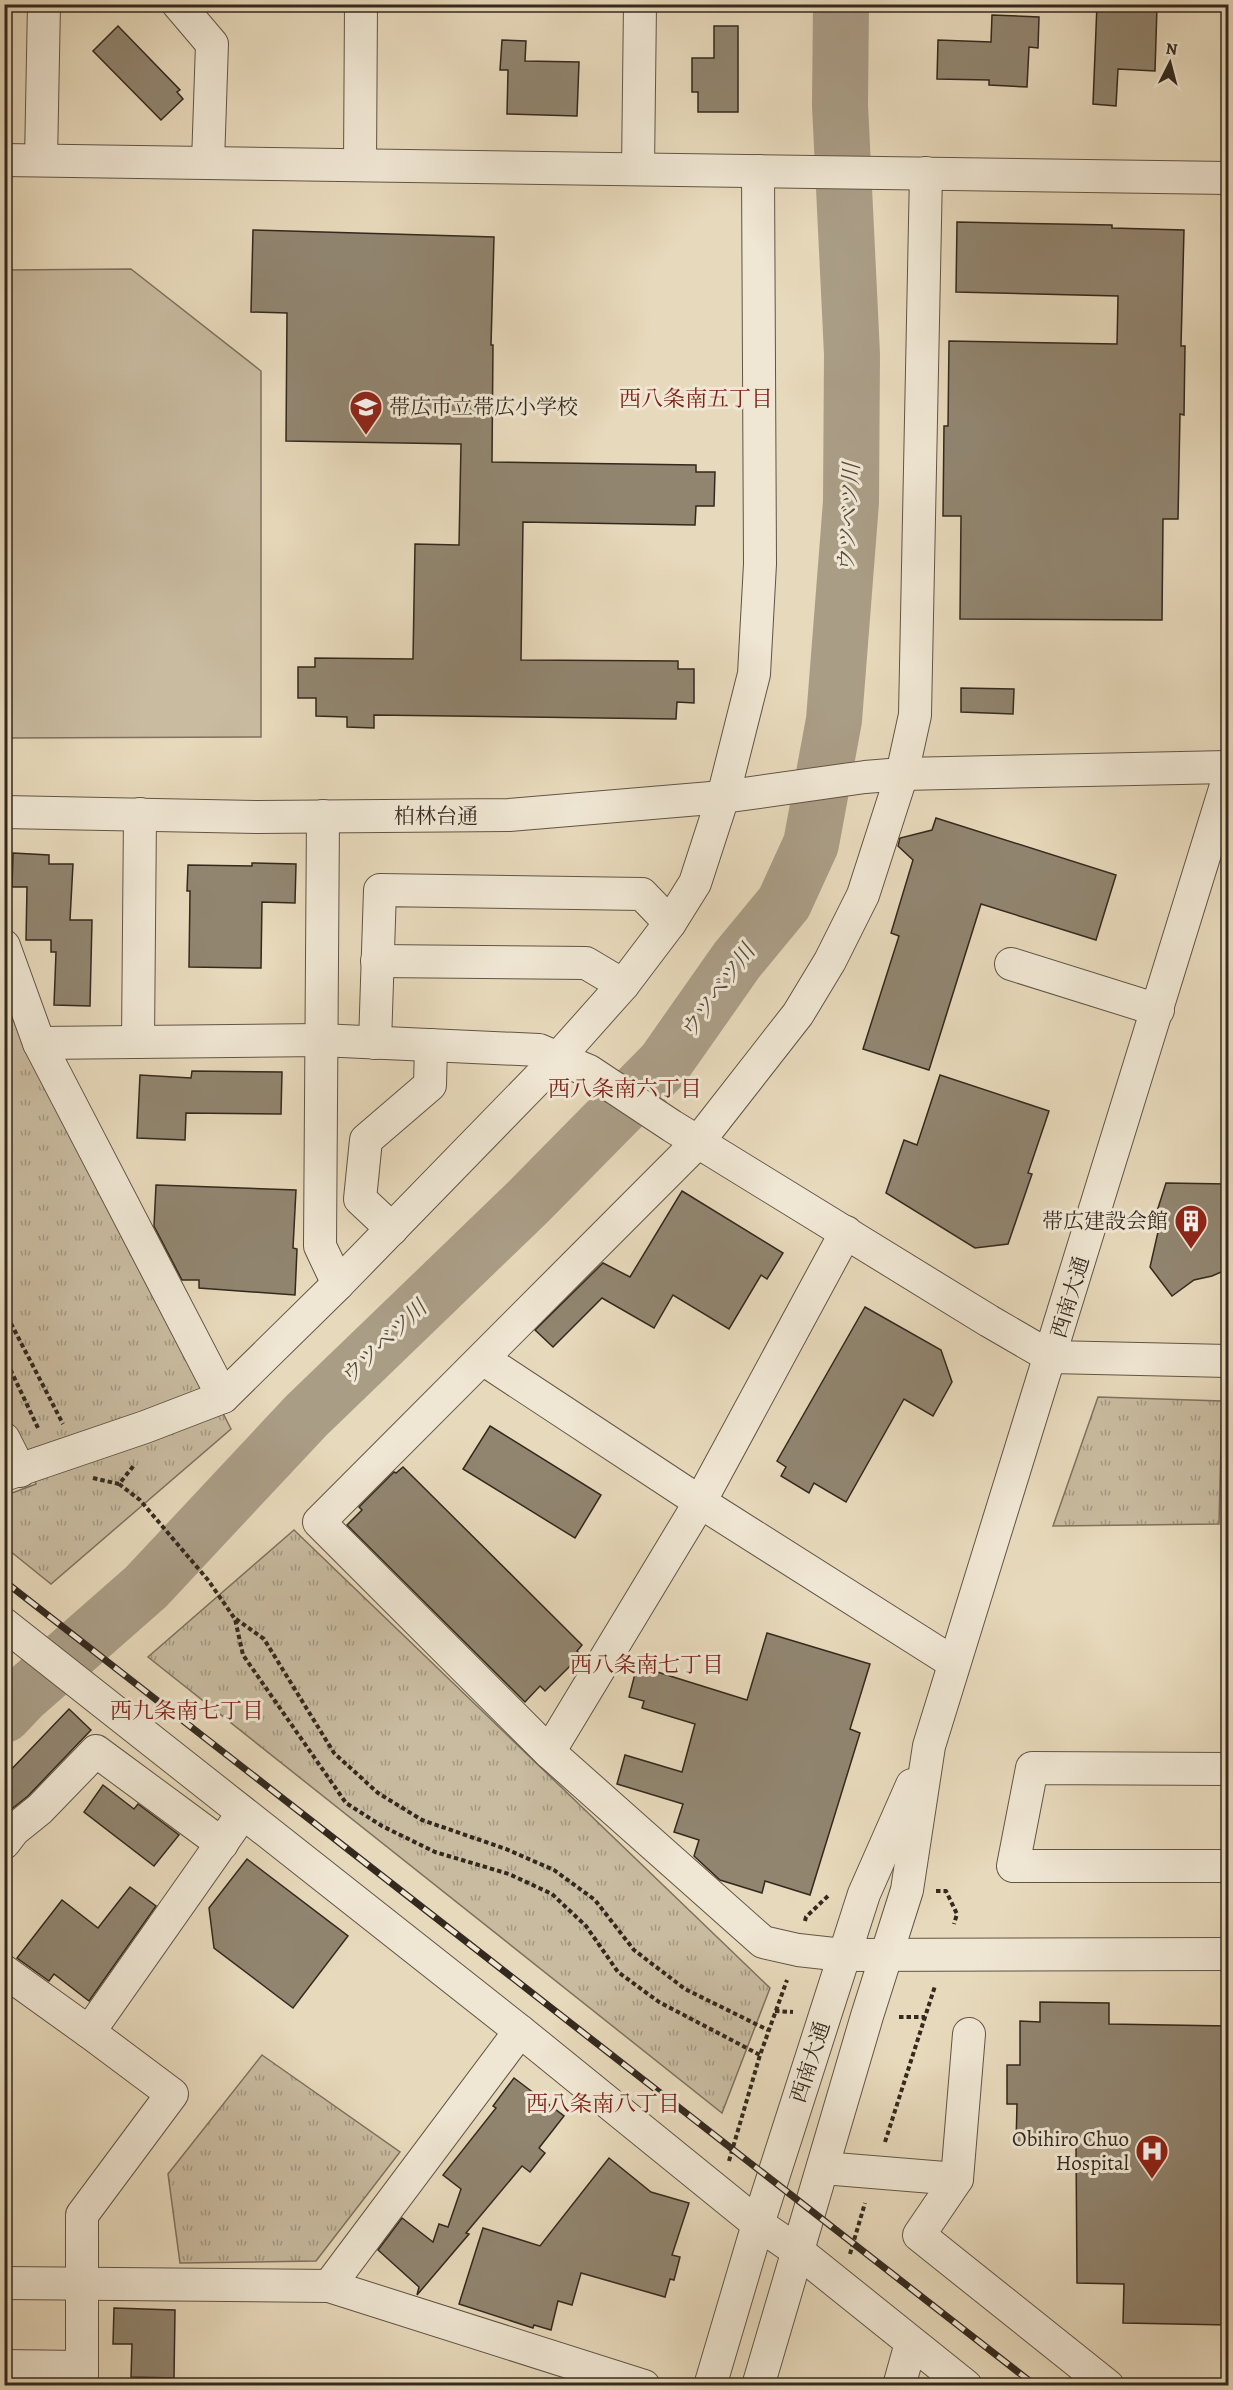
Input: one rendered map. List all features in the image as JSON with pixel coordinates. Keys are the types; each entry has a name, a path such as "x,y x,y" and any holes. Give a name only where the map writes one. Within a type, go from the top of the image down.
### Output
{"street":[{"path":"41,160 44,4"},
{"path":"178,4 212,44 208,162"},
{"path":"360,165 361,4"},
{"path":"638,169 640,4"},
{"path":"4,160 1228,178"},
{"path":"4,1439 12,1473 146,1427 223,1396 338,1284 558,1058 624,985 695,883 723,797 754,674 759,586 758,171"},
{"path":"926,173 915,715 902,774 863,895 830,961 798,1014 685,1134 483,1359 319,1522 549,1752 763,1942 798,1950 843,1955 1228,1954"},
{"name":"柏林台通","path":"4,812 323,816 509,815 723,797 902,774 1228,767"},
{"name":"西南大通","path":"710,2385 843,1955 864,1894 929,1746 1228,779"},
{"path":"138,1042 140,814"},
{"path":"323,816 320,1246 338,1284"},
{"path":"375,1043 380,890 642,894 670,922"},
{"path":"4,946 39,1043 223,1396"},
{"path":"377,961 586,963 624,985"},
{"path":"1011,964 1158,1010"},
{"path":"39,1043 320,1040 539,1050 589,1071 685,1134 1051,1357 1228,1361"},
{"path":"392,1229 360,1199 366,1140 429,1085 431,1045"},
{"path":"549,1752 700,1502 846,1232"},
{"path":"483,1359 700,1502 954,1664"},
{"path":"4,1624 520,2031 758,2224 799,2252 966,2385"},
{"name":"西南大通","path":"758,2385 885,1956 907,1890 929,1746"},
{"path":"4,1843 14,1830 40,1809 96,1750 222,1844"},
{"path":"1228,1768 1032,1768 1013,1866 1228,1866"},
{"path":"89,2032 243,1813"},
{"path":"4,1971 172,2094 82,2215 82,2376 4,2366"},
{"path":"329,2286 520,2031"},
{"path":"969,2034 957,2179 919,2235 1108,2385"},
{"path":"823,2168 957,2179"},
{"path":"4,2283 329,2286 644,2385"},
{"path":"899,2385 911,2343"}],"path":[{"path":"4,1310 66,1430"},
{"path":"4,1356 44,1440"},
{"path":"119,1484 140,1500 208,1580 235,1619 264,1639 334,1754 378,1793 422,1820 506,1849 554,1870 595,1900 634,1950 684,1989 769,2030"},
{"path":"235,1619 243,1656 346,1803 382,1826 435,1852 509,1874 552,1894 586,1926 618,1972 659,2002 760,2055"},
{"path":"719,2192 760,2055 798,1950"}],"green space":[{"path":"131,269 261,371 261,737 5,738 5,270"},
{"path":"5,984 231,1429 51,1584 5,1547 4,1496 36,1484 5,1408"},
{"path":"1098,1397 1222,1401 1219,1524 1053,1526"},
{"path":"294,1530 770,1988 722,2113 148,1657"},
{"path":"262,2055 400,2152 316,2261 180,2263 168,2174"}],"building":[{"path":"1097,4 1157,7 1155,71 1118,69 1116,106 1093,104"},
{"path":"992,15 1039,17 1038,48 1029,47 1027,87 989,85 989,80 937,79 938,40 991,42"},
{"path":"118,26 180,90 177,92 183,99 161,120 93,51"},
{"path":"714,26 738,26 738,112 698,112 698,92 692,92 692,58 714,58"},
{"path":"502,40 526,41 525,61 579,62 577,116 507,114 508,70 500,70"},
{"path":"957,222 1112,225 1112,228 1184,230 1181,346 1185,346 1184,415 1180,414 1178,519 1163,519 1162,620 960,619 961,516 943,516 944,426 948,426 949,341 1117,344 1118,296 956,292"},
{"path":"253,230 494,237 491,345 493,345 492,462 696,465 696,472 715,472 714,506 696,506 695,525 523,522 521,660 678,661 678,669 694,669 694,703 677,702 676,719 374,715 374,728 347,727 347,717 316,716 316,698 298,698 298,667 315,667 315,658 413,659 415,544 459,545 461,444 286,441 287,313 251,312"},
{"path":"961,688 1014,689 1013,714 961,712"},
{"path":"936,818 1116,875 1096,940 981,904 929,1070 863,1049 899,936 891,933 913,860 898,846 900,838 932,830"},
{"path":"13,853 49,855 49,864 73,864 70,920 92,920 90,1006 54,1005 56,952 51,952 51,940 26,940 27,887 12,887"},
{"path":"252,863 296,864 295,903 262,902 261,968 189,967 188,865 252,866"},
{"path":"192,1071 282,1072 281,1114 186,1113 185,1140 137,1138 140,1075 191,1078"},
{"path":"940,1075 1049,1111 1028,1173 1032,1174 1008,1244 975,1248 886,1193 904,1140 917,1145"},
{"name":"帯広建設会館","path":"1166,1183 1228,1184 1228,1269 1194,1280 1172,1296 1150,1267 1158,1232 1152,1227"},
{"path":"156,1185 296,1190 293,1248 297,1249 295,1295 199,1288 199,1280 182,1280 154,1226"},
{"path":"682,1191 783,1253 767,1279 761,1275 729,1329 673,1295 654,1328 602,1298 553,1347 535,1330 603,1263 630,1277"},
{"path":"865,1307 941,1350 952,1382 933,1416 904,1399 846,1502 814,1483 809,1493 781,1476 786,1467 777,1461"},
{"path":"490,1426 601,1495 575,1538 463,1469"},
{"path":"403,1467 582,1645 577,1651 581,1655 545,1691 540,1686 525,1702 347,1525 362,1510 359,1507 394,1472 396,1473"},
{"path":"767,1633 870,1664 850,1729 860,1733 810,1895 765,1881 762,1893 720,1880 694,1856 699,1840 674,1832 683,1804 617,1784 625,1755 682,1772 695,1724 642,1708 644,1701 629,1697 636,1670 653,1674 654,1671 747,1700"},
{"path":"69,1709 91,1730 28,1796 4,1815 4,1777"},
{"path":"103,1785 134,1809 138,1804 179,1835 154,1866 84,1812"},
{"path":"247,1859 348,1936 293,2008 214,1948 209,1908"},
{"path":"130,1887 156,1906 89,2001 54,1974 49,1981 17,1958 62,1900 98,1928"},
{"name":"Obihiro Chuo Hospital","path":"1040,2002 1109,2003 1109,2024 1228,2026 1228,2325 1123,2323 1124,2284 1077,2283 1076,2145 1016,2144 1017,2104 1007,2104 1007,2065 1020,2065 1020,2021 1040,2022"},
{"path":"514,2078 564,2116 539,2148 545,2153 530,2172 522,2166 466,2233 469,2234 417,2295 419,2287 378,2250 402,2218 433,2242 439,2224 448,2227 461,2189 443,2175 496,2108 493,2106"},
{"path":"609,2158 651,2192 689,2203 672,2255 680,2257 674,2280 670,2279 665,2297 581,2273 572,2305 558,2301 551,2330 534,2325 533,2328 459,2304 483,2228 540,2246"},
{"path":"114,2308 175,2310 174,2378 131,2377 132,2344 113,2344"}],"waterway":[{"name":"ウツベツ川","path":"4,1715 22,1696 146,1587 306,1416 528,1202 664,1064 737,960 784,903 811,844 834,720 851,502 852,354 840,105 841,4"}],"railway":[{"path":"4,1581 1036,2386"}],"place":[{"name":"帯広市立帯広小学校","path":"366,436"},
{"name":"帯広建設会館","path":"1191,1250"},
{"name":"Obihiro Chuo Hospital","path":"1152,2180"}],"district":[{"name":"西八条南五丁目","path":"696,398"},
{"name":"西八条南六丁目","path":"625,1088"},
{"name":"西八条南七丁目","path":"647,1664"},
{"name":"西九条南七丁目","path":"187,1710"},
{"name":"西八条南八丁目","path":"603,2103"}]}
